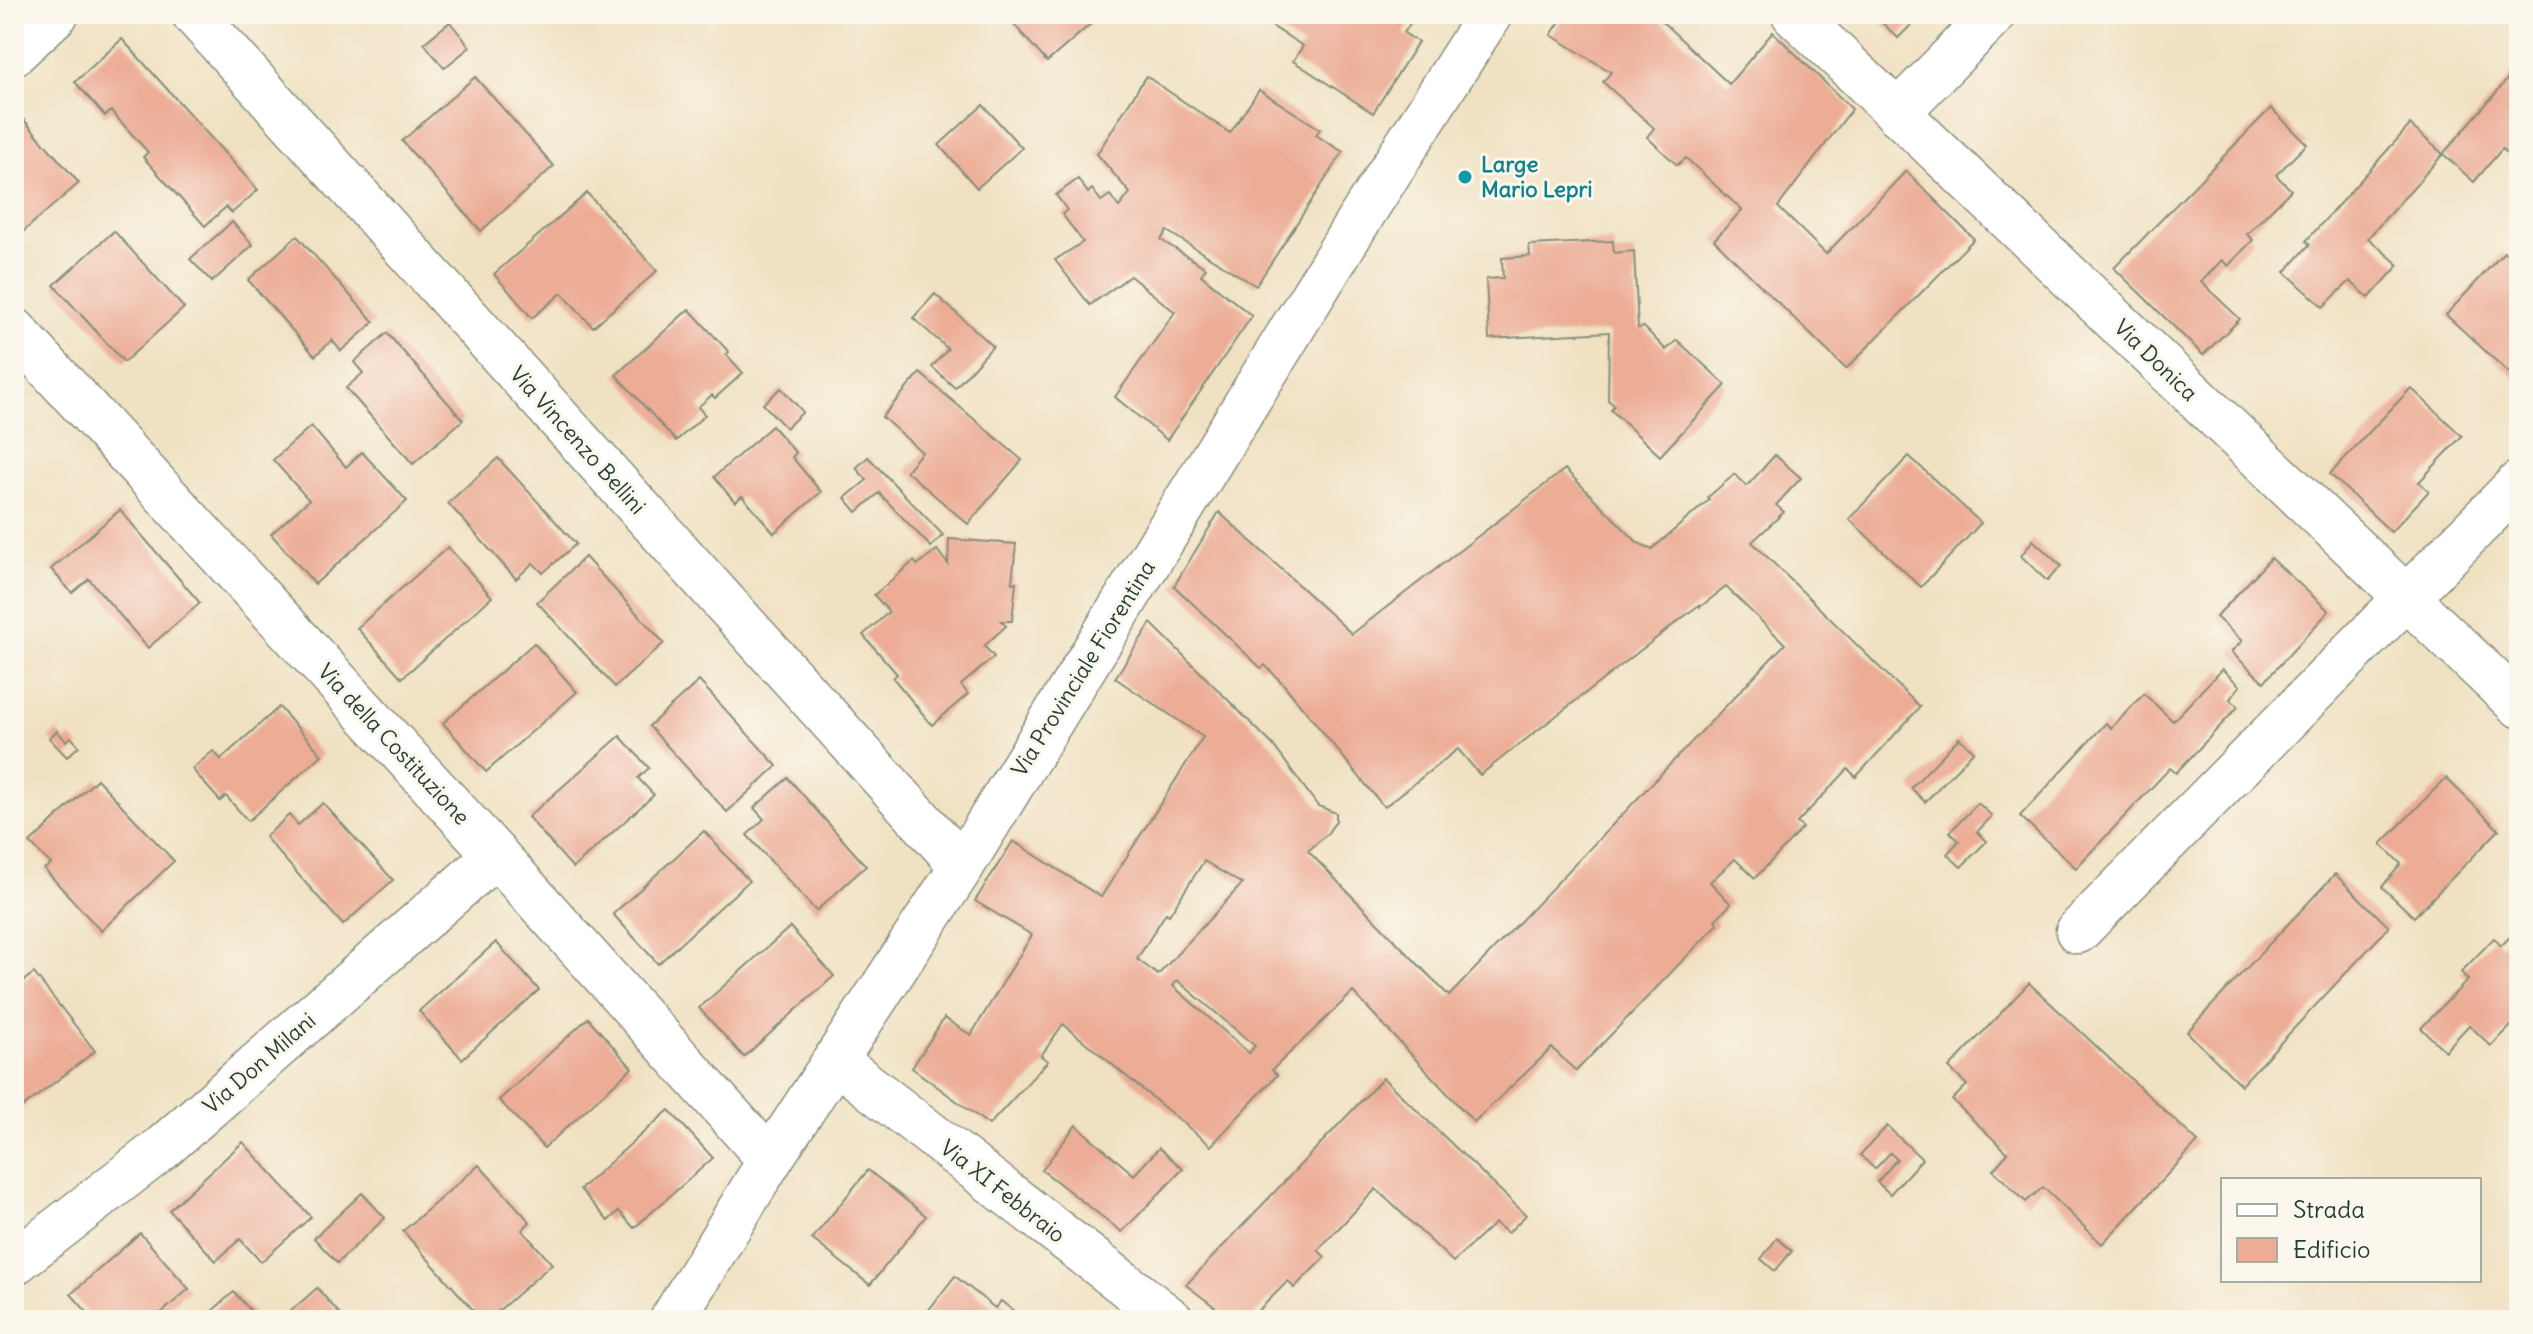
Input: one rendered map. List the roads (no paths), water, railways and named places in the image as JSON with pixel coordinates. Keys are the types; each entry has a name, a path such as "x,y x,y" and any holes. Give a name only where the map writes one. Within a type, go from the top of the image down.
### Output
{"street":[{"path":"14,53 56,14"},
{"name":"Via Vincenzo Bellini","path":"194,14 962,866"},
{"name":"Via Provinciale Fiorentina","path":"672,1320 770,1160 962,866 1337,255 1490,14"},
{"name":"Via Donica","path":"1794,14 2519,705"},
{"path":"1897,113 1994,14"},
{"name":"Via della Costituzione","path":"14,330 496,855 770,1160"},
{"path":"2078,931 2519,483"},
{"name":"Via Don Milani","path":"14,1263 161,1149 496,855"},
{"name":"Via XI Febbraio","path":"836,1061 1171,1320"}],"place":[{"name":"Large Mario Lepri","path":"1465,177"}]}
